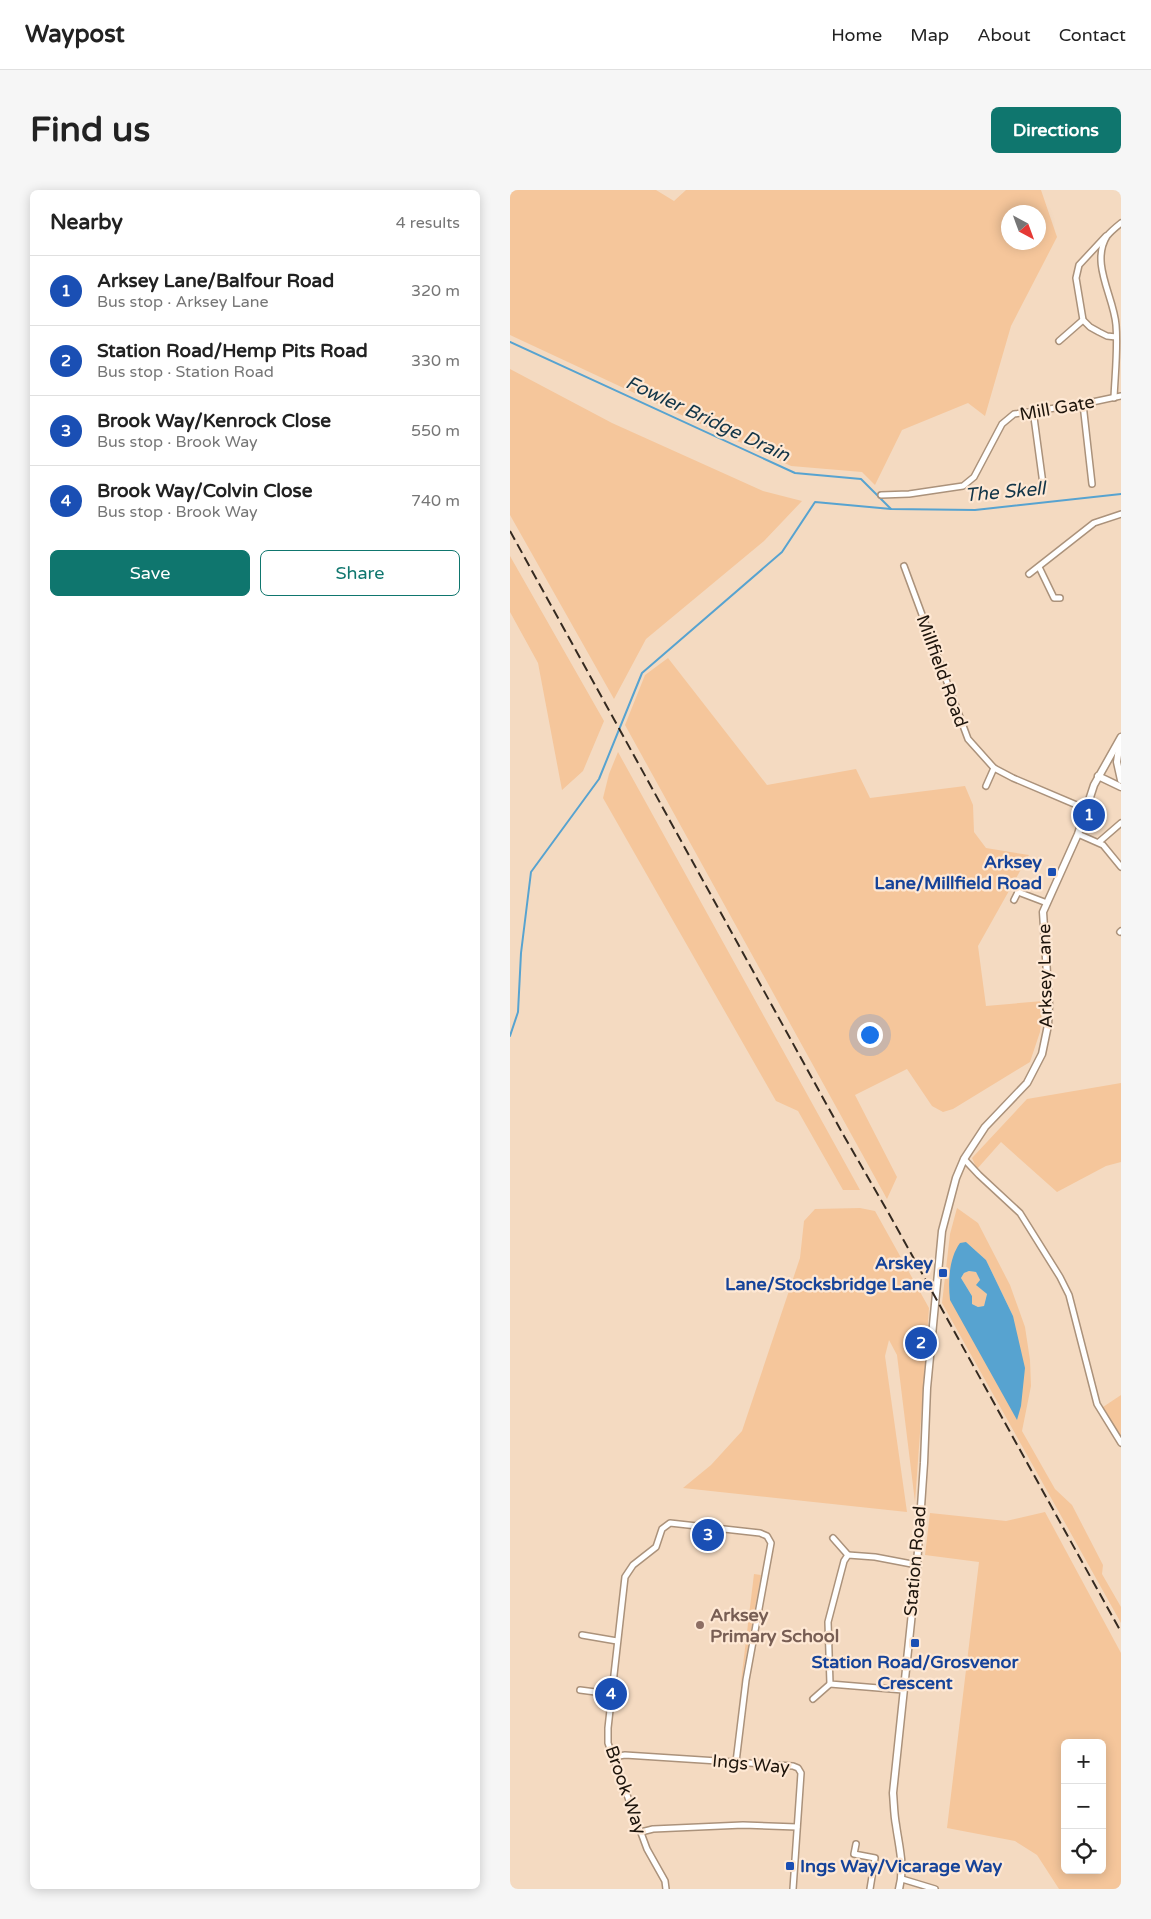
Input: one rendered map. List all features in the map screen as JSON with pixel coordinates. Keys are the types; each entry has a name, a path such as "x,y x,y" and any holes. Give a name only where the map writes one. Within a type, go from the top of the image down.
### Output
{"street":[{"path":"1116,336 1107,336 1090,327 1082,320 1076,272 1089,253 1121,223"},
{"path":"1108,234 1103,248 1101,270 1115,315 1114,398"},
{"path":"1059,341 1082,320"},
{"name":"Mill Gate","path":"881,496 963,486 974,477 981,466 1002,424 1014,414 1083,404 1121,396"},
{"path":"1083,404 1092,484"},
{"path":"1034,410 1043,484"},
{"path":"1029,574 1094,523 1121,514"},
{"name":"Millfield Road","path":"904,566 965,734 994,768 1086,809"},
{"path":"1040,567 1057,598 1052,604"},
{"path":"1121,737 1117,762 1121,780"},
{"name":"Arksey Lane","path":"942,1232 956,1178 964,1159 986,1128 1027,1083 1042,1054 1048,1025 1043,921 1047,903 1078,834 1098,776 1121,737"},
{"path":"986,786 994,768"},
{"path":"1098,776 1121,787"},
{"path":"1099,842 1121,823"},
{"path":"1078,834 1099,842 1121,866"},
{"path":"1014,900 1022,884"},
{"path":"1018,892 1047,903"},
{"path":"964,1159 978,1175 1020,1213 1060,1277 1069,1295 1097,1404 1121,1444"},
{"name":"Station Road","path":"899,1889 902,1879 902,1858 895,1823 893,1793 916,1565 924,1463 927,1388 942,1232"},
{"name":"Brook Way","path":"666,1889 665,1881 647,1849 608,1743 611,1694 625,1577 633,1565 656,1547 662,1529 670,1523 760,1533 767,1536 771,1543 746,1680 736,1762"},
{"path":"833,1538 848,1555 875,1557 916,1565"},
{"path":"830,1684 828,1615 844,1561 848,1555"},
{"path":"582,1635 617,1641"},
{"path":"813,1700 830,1684 903,1690"},
{"path":"580,1690 611,1694"},
{"name":"Ings Way","path":"613,1757 736,1762 793,1766 798,1768 800,1773 793,1889"},
{"path":"641,1832 653,1829 744,1825 797,1827"},
{"path":"856,1844 854,1854 875,1858 870,1889"},
{"path":"902,1879 935,1889"}],"shaded area":[{"path":"510,190 656,190 674,201 686,190 1041,190 1057,237 1011,326 985,416 968,403 902,430 875,485 862,472 791,466 510,335"},
{"path":"510,369 612,423 763,491 802,501 764,541 646,639 614,699 510,515"},
{"path":"510,556 604,721 583,771 562,790 538,663 510,612"},
{"path":"668,658 767,785 856,769 870,798 965,786 973,805 974,832 986,848 1029,855 978,946 986,1006 1043,1001 1040,1032 1030,1062 953,1109 943,1112 932,1106 907,1069 855,1095 897,1177 887,1199 625,725 645,675"},
{"path":"618,752 860,1190 843,1190 798,1111 776,1101 603,798 609,774"},
{"path":"1121,1083 1121,1162 1106,1166 1057,1192 1001,1142 977,1169 972,1158 1027,1099"},
{"path":"860,1208 875,1211 929,1308 915,1502 897,1355 889,1340 885,1356 907,1512 683,1488 711,1465 742,1431 800,1258 804,1221 815,1209"},
{"path":"957,1208 978,1223 1010,1285 1025,1327 1030,1360 1031,1386 1022,1431 1055,1489 1072,1505 1103,1565 1102,1574 1121,1607 1121,1623 942,1303 950,1234","holes":["966,1242 986,1260 1013,1316 950,1300"]},
{"path":"969,1271 976,1272 980,1280 977,1285 987,1294 984,1306 978,1307 972,1304 972,1296 961,1278 964,1273"},
{"path":"1121,1395 1121,1437 1103,1407"},
{"path":"1045,1512 1121,1653 1121,1889 1059,1889 1037,1855 1015,1841 947,1828 979,1562 925,1555 930,1513 1006,1521"},
{"path":"754,1574 761,1575 740,1690"}],"water":[{"path":"966,1242 986,1260 1013,1316 1025,1368 1021,1406 1017,1420 950,1300 950,1270 956,1249 960,1243","holes":["969,1271 976,1272 980,1280 976,1285 987,1294 984,1306 978,1307 972,1304 972,1296 961,1278 964,1273"]}],"waterway":[{"name":"Fowler Bridge Drain","path":"510,342 795,473 861,479 891,509"},
{"name":"The Skell","path":"510,1036 518,1012 521,953 531,872 599,779 642,673 782,552 815,502 891,509 975,510 1121,494"}],"railway":[{"path":"510,531 844,1136 1121,1632"}],"place":[{"name":"Arksey Lane/Balfour Road","path":"1089,815"},
{"name":"Arksey Lane/Millfield Road","path":"1052,872"},
{"name":"Arskey Lane/Stocksbridge Lane","path":"943,1273"},
{"name":"Station Road/Hemp Pits Road","path":"921,1343"},
{"name":"Brook Way/Kenrock Close","path":"708,1535"},
{"name":"Arksey Primary School","path":"700,1625"},
{"name":"Station Road/Grosvenor Crescent","path":"915,1643"},
{"name":"Brook Way/Colvin Close","path":"611,1694"},
{"name":"Ings Way/Vicarage Way","path":"790,1866"}]}
